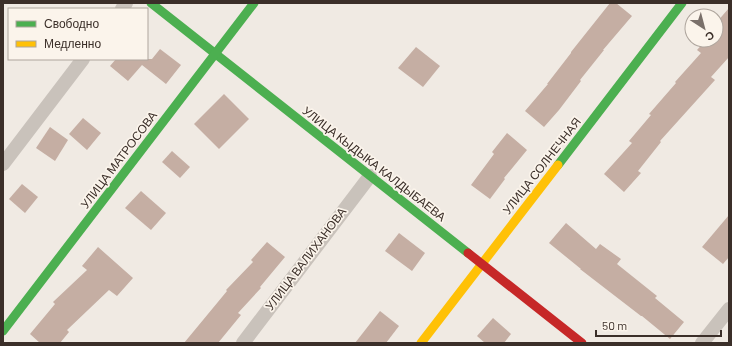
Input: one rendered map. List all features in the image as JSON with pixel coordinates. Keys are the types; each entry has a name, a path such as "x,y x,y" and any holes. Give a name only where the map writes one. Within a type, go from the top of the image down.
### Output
{"street":[{"name":"УЛИЦА КЫДЫКА КАЛДЫБАЕВА","path":"151,3 582,343"},
{"name":"УЛИЦА МАТРОСОВА","path":"3,331 254,3"},
{"name":"УЛИЦА СОЛНЕЧНАЯ","path":"420,343 682,3"},
{"path":"3,164 82,60"},
{"name":"УЛИЦА ВАЛИХАНОВА","path":"243,343 370,176"},
{"path":"702,343 729,309"}],"building":[{"path":"610,3 616,3 632,16 603,50 559,110 544,127 525,111 548,84"},
{"path":"729,8 729,57 711,77 715,80 660,141 661,142 638,171 641,173 624,192 604,174 632,143 629,141 651,115 649,114 701,53 697,50 699,48 724,48 724,14"},
{"path":"416,47 440,66 423,87 398,68"},
{"path":"160,49 181,65 166,84 142,65 128,81 110,66 115,60 152,59"},
{"path":"224,94 249,119 219,149 194,124"},
{"path":"83,118 101,133 87,150 69,134"},
{"path":"50,127 68,140 55,161 36,148"},
{"path":"507,133 527,150 504,178 505,179 490,199 471,185 494,154 492,152"},
{"path":"172,151 190,167 180,178 162,162"},
{"path":"22,184 38,197 25,213 9,199"},
{"path":"141,191 166,213 151,230 125,208"},
{"path":"729,215 729,257 723,264 702,247"},
{"path":"566,223 596,249 600,244 621,259 617,264 657,296 655,298 684,322 670,339 549,243"},
{"path":"399,233 425,253 412,271 385,251"},
{"path":"267,242 285,257 260,287 261,288 238,313 241,315 218,343 184,343 227,291 226,290 253,262 251,260"},
{"path":"98,247 133,278 117,296 109,290 67,330 69,332 60,343 40,343 30,334 55,304 53,302 87,270 82,266"},
{"path":"380,311 399,326 386,343 355,343"},
{"path":"493,318 511,334 504,343 485,343 477,336"}],"traffic: fast":[{"path":"151,3 468,253"},
{"path":"3,331 254,3"},
{"path":"558,165 682,3"}],"traffic: slow":[{"path":"421,343 558,165"}],"traffic: jam":[{"path":"468,253 582,343"}]}
